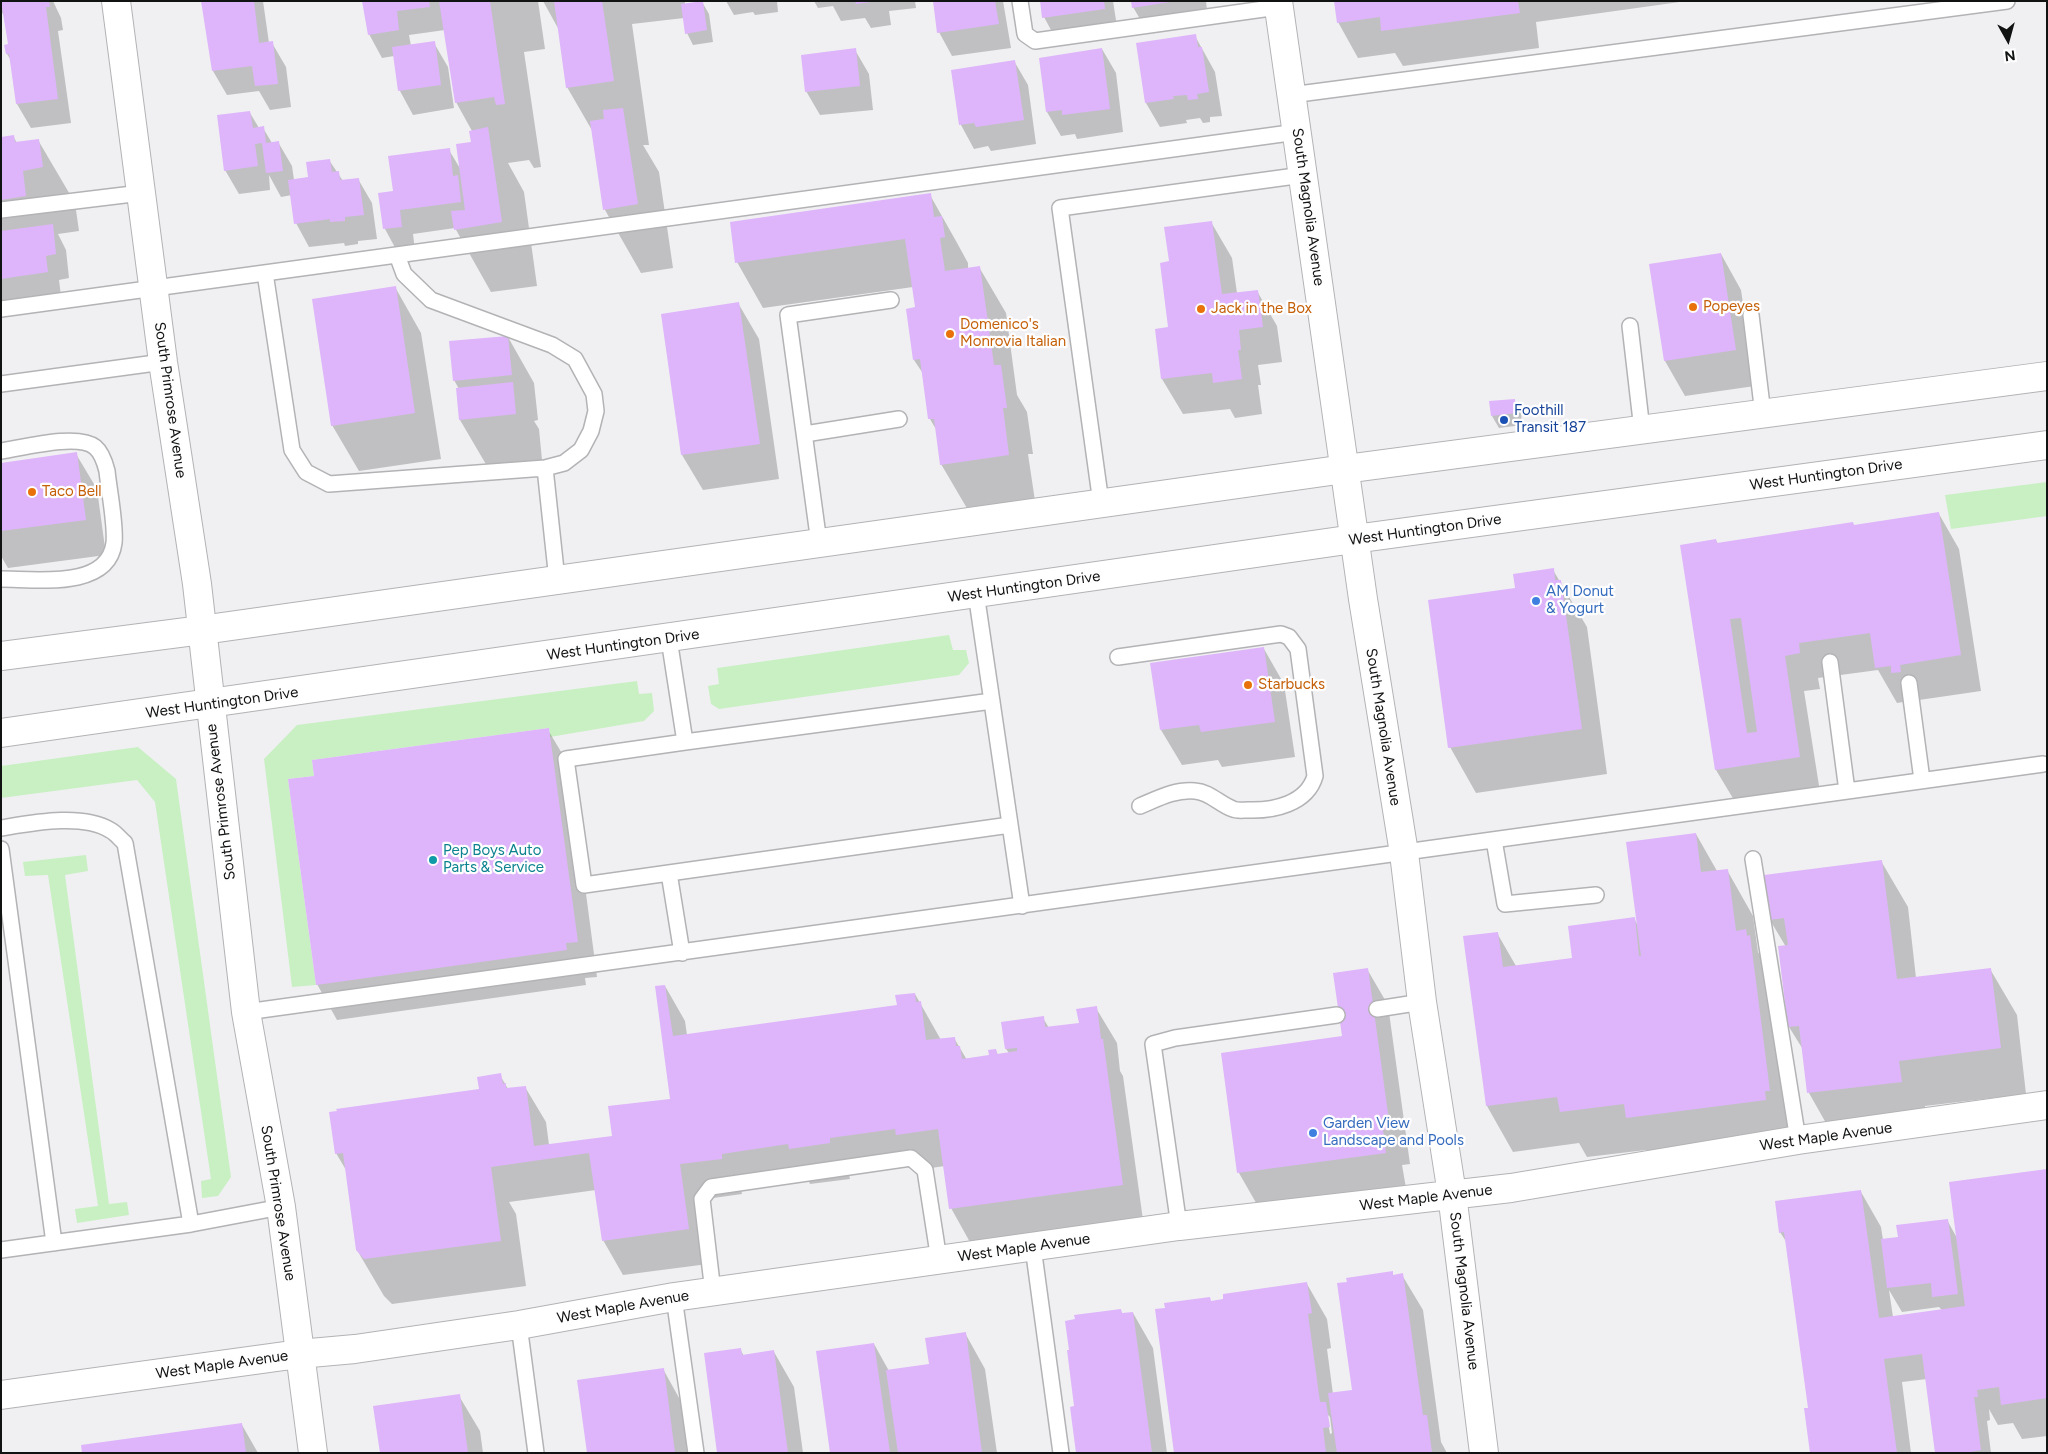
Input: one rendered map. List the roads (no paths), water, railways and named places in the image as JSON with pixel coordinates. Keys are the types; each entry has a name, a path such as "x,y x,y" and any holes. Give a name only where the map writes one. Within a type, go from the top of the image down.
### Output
{"street":[{"name":"South Primrose Avenue","path":"116,1 163,362 202,630 209,705 246,1012 281,1207 313,1453"},
{"name":"South Magnolia Avenue","path":"1278,4 1354,539 1404,853 1422,1002 1452,1194 1484,1453"},
{"path":"1,656 202,630 1345,469 2047,376"},
{"name":"West Huntington Drive","path":"1,734 1354,539 2047,446"},
{"name":"West Maple Avenue","path":"1,1395 299,1354 355,1349 519,1325 674,1297 1179,1226 1511,1188 1798,1140 2047,1105"}],"lane":[{"path":"1020,1 1025,34 1035,41 1278,4"},
{"path":"1291,95 2007,1"},
{"path":"1,309 1297,132"},
{"path":"1102,503 1060,208 1303,175"},
{"path":"1,210 141,193"},
{"path":"265,273 292,450 306,472 329,484 545,468 564,463 581,450 591,432 596,411 594,394 575,359 552,345 432,300 404,274 397,255"},
{"path":"819,543 788,314 891,300"},
{"path":"1751,315 1763,414"},
{"path":"1630,326 1642,430"},
{"path":"1,384 163,362"},
{"path":"805,434 899,419"},
{"path":"1,451 68,441 86,442 95,447 104,461 107,471 114,542 111,556 102,567 86,575 60,580 1,579"},
{"path":"545,468 557,580"},
{"path":"976,593 1022,906"},
{"path":"1118,656 1281,634 1289,637 1298,648 1315,776 1313,784 1302,796 1285,806 1260,810 1233,809 1211,796 1196,791 1174,792 1140,806"},
{"path":"669,639 685,742"},
{"path":"1830,662 1847,791"},
{"path":"1909,684 1922,780"},
{"path":"992,701 566,759 584,884 1010,824"},
{"path":"246,1012 2043,764"},
{"path":"1,828 44,822 94,823 112,830 125,843 191,1224"},
{"path":"1494,840 1505,904 1596,895"},
{"path":"1,849 54,1243"},
{"path":"1753,859 1798,1140"},
{"path":"669,873 682,952"},
{"path":"1377,1008 1422,1002"},
{"path":"1179,1226 1153,1044 1175,1038 1337,1015"},
{"path":"713,1292 702,1199 711,1187 911,1158 926,1170 939,1260"},
{"path":"1,1250 191,1224 281,1207"},
{"path":"1033,1247 1061,1453"},
{"path":"674,1297 696,1453"},
{"path":"519,1325 536,1453"}],"place":[{"name":"Popeyes","path":"1693,307"},
{"name":"Jack in the Box","path":"1201,309"},
{"name":"Domenico's Monrovia Italian","path":"950,334"},
{"name":"Foothill Transit 187","path":"1504,420"},
{"name":"Taco Bell","path":"32,492"},
{"name":"AM Donut & Yogurt","path":"1536,601"},
{"name":"Starbucks","path":"1248,685"},
{"name":"Pep Boys Auto Parts & Service","path":"433,860"},
{"name":"Garden View Landscape and Pools","path":"1313,1133"}]}
